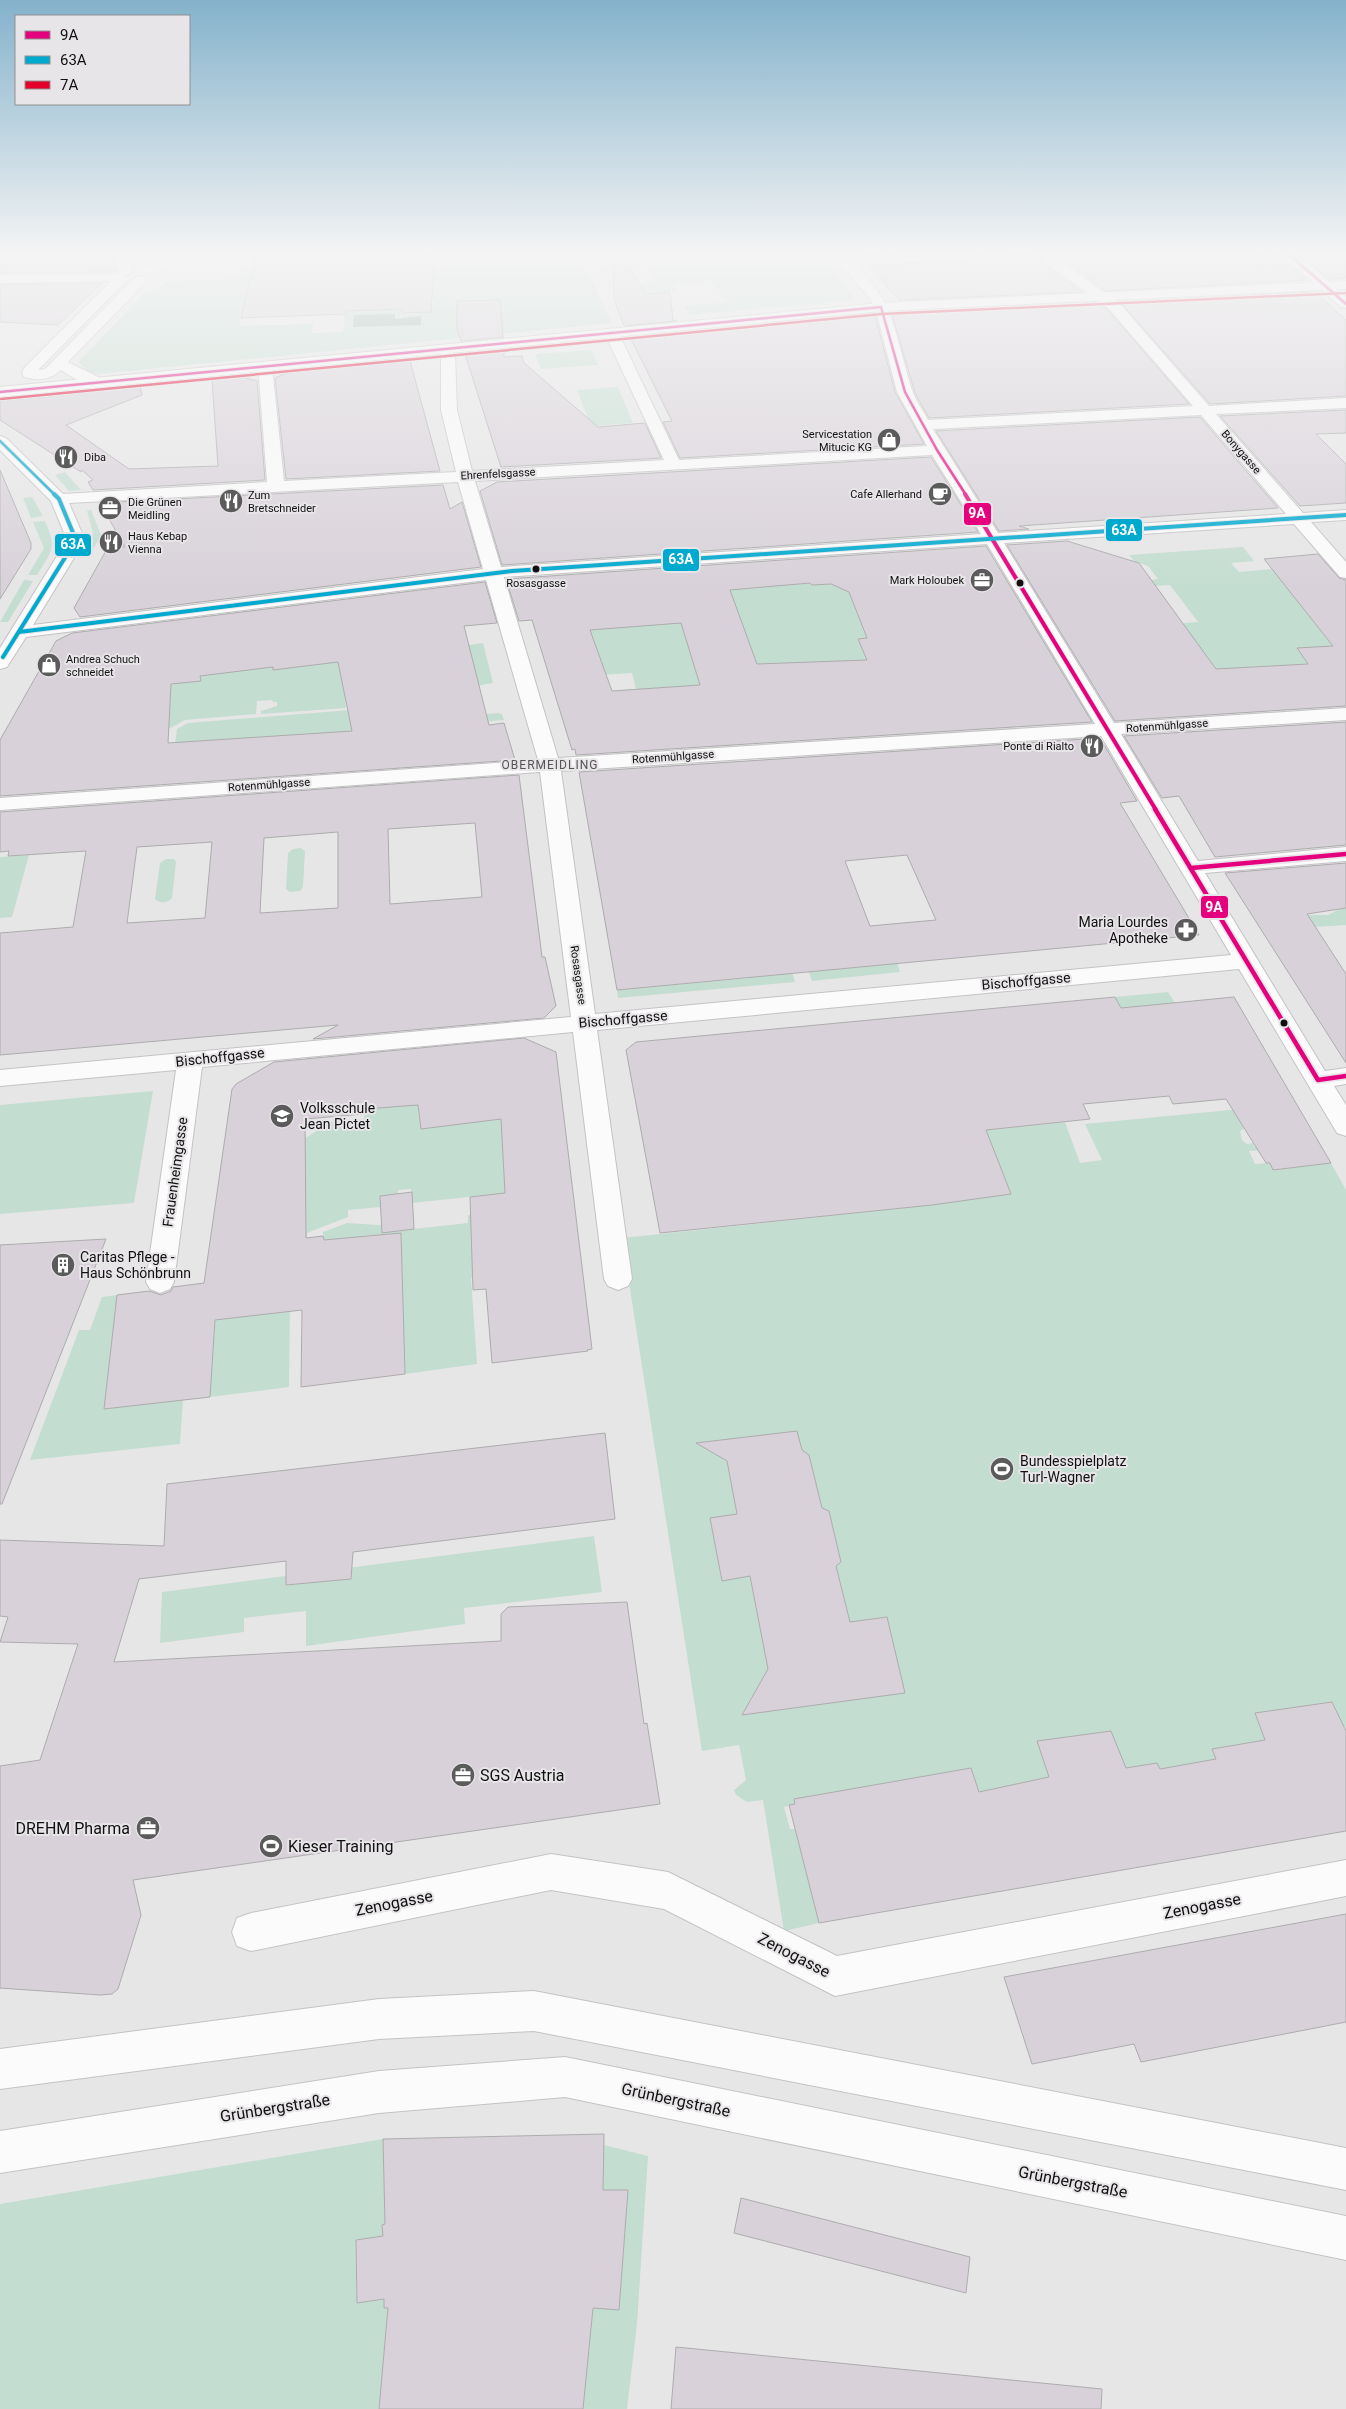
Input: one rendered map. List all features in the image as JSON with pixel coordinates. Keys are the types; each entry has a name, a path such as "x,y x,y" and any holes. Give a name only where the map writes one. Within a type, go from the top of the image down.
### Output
{"street":[{"path":"37,363 28,373 34,375 47,374 58,363"},
{"path":"61,363 77,374 97,382"},
{"path":"0,392 291,363"},
{"name":"Rosasgasse","path":"448,363 449,410 465,476 550,765 618,1279"},
{"path":"626,363 674,464"},
{"path":"896,363 901,382 937,450 993,539 1346,1127"},
{"name":"Bonygasse","path":"1164,363 1346,573"},
{"path":"265,366 276,487"},
{"path":"923,425 1346,402"},
{"path":"0,441 59,499 76,540 0,662"},
{"name":"Ehrenfelsgasse","path":"59,499 937,450"},
{"path":"0,455 18,458"},
{"path":"19,632 492,573 1346,515"},
{"name":"Rotenmühlgasse","path":"0,804 550,765 1346,714"},
{"path":"1191,868 1346,854"},
{"name":"Bischoffgasse","path":"0,1078 1246,961"},
{"name":"Frauenheimgasse","path":"160,1282 190,1060"},
{"path":"1318,1080 1346,1076"},
{"name":"Zenogasse","path":"251,1932 551,1872 668,1891 835,1976 1346,1878"},
{"path":"0,2070 379,2019 534,2011 1346,2169"},
{"name":"Grünbergstraße","path":"0,2152 379,2092 565,2077 1346,2238"}],"shaded area":[{"path":"80,363 205,363 98,374 90,373"},
{"path":"539,363 597,363 598,365 541,369"},
{"path":"618,387 633,423 591,426 577,390"},
{"path":"65,472 81,490 69,491 55,475"},
{"path":"32,497 43,516 31,518 23,498"},
{"path":"91,510 101,535 94,548 88,549 93,533 87,511"},
{"path":"45,521 51,538 51,549 37,575 28,575 44,548 33,522"},
{"path":"1243,547 1254,561 1231,563 1239,572 1273,569 1335,649 1297,648 1308,664 1249,667 1214,680 1144,626 1198,622 1170,585 1155,586 1151,580 1158,579 1148,566 1134,561 1129,555"},
{"path":"24,580 33,581 8,622 0,622"},
{"path":"810,583 812,585 848,583 867,638 858,639 877,658 710,718 636,689 632,673 602,675 569,599 622,627 681,623 706,592 745,587 746,589 760,588 760,586"},
{"path":"483,643 493,683 470,687 473,715 499,713 502,714 504,720 455,724 469,645"},
{"path":"388,656 345,694 346,708 261,714 261,711 277,706 277,702 272,700 257,701 256,714 185,720 167,730 109,708 170,703 172,671 310,662 312,665"},
{"path":"350,710 364,732 175,744 177,729 188,723"},
{"path":"301,848 305,851 303,887 300,891 290,892 286,889 288,853 293,849"},
{"path":"29,855 12,917 0,918 0,857"},
{"path":"166,859 174,859 176,862 172,898 162,902 155,899 160,863"},
{"path":"1346,908 1346,925 1315,927 1304,915 1328,915"},
{"path":"897,962 900,972 812,981 808,970"},
{"path":"792,972 795,982 618,998 617,990 749,978 749,976"},
{"path":"1168,992 1175,1003 1121,1008 1115,997"},
{"path":"153,1091 134,1203 0,1214 0,1105"},
{"path":"442,1098 503,1115 503,1162 516,1250 485,1276 471,1278 477,1364 405,1374 400,1233 324,1240 323,1232 347,1223 394,1226 395,1231 468,1223 468,1215 499,1212 497,1194 412,1203 411,1189 398,1190 398,1194 380,1196 381,1207 348,1210 348,1217 307,1233 307,1238 286,1240 298,1143 330,1122 364,1119 365,1109","holes":["447,1106 421,1128 418,1109"]},
{"name":"Bundesspielplatz Turl-Wagner","path":"1240,1109 1248,1122 1241,1123 1244,1129 1240,1131 1242,1140 1247,1144 1253,1143 1254,1147 1261,1146 1263,1150 1249,1151 1255,1164 1270,1163 1274,1170 1331,1163 1346,1190 1346,1726 1344,1727 1332,1702 1255,1713 1265,1740 1212,1749 1216,1759 1163,1776 1156,1763 1135,1767 1116,1776 1107,1752 1119,1750 1111,1731 1037,1741 1049,1776 1060,1780 979,1792 971,1768 794,1800 795,1804 784,1807 790,1829 795,1829 819,1923 784,1931 763,1800 747,1802 736,1795 734,1790 746,1780 739,1745 702,1751 622,1238 932,1205 986,1130 1065,1122 1080,1163 1102,1160 1085,1124"},
{"path":"218,1282 290,1301 289,1387 210,1397"},
{"path":"118,1295 104,1409 183,1400 180,1444 30,1460 79,1330 90,1330 102,1297"},
{"path":"594,1536 602,1592 464,1608 465,1624 306,1646 306,1611 244,1618 244,1632 160,1643 162,1592"},
{"path":"383,2139 385,2224 382,2225 383,2236 356,2240 357,2303 384,2299 384,2308 388,2308 379,2409 0,2409 0,2204"},
{"path":"604,2145 648,2156 637,2324 627,2409 583,2409 593,2307 619,2310 628,2190 603,2190"}],"building":[{"path":"385,363 411,363 440,471 286,479 275,378 286,373"},
{"path":"468,363 524,363 598,427 645,423 661,458 501,467"},
{"path":"643,363 888,363 895,392 924,444 680,458 663,422 672,421"},
{"path":"906,363 1154,363 1189,404 929,418 915,393"},
{"path":"1174,363 1346,363 1346,396 1210,404"},
{"path":"242,377 257,381 265,480 93,490 88,482 93,480 82,470 81,472 0,420 0,401 140,387 142,395 66,425 129,469 218,466 212,380"},
{"path":"1346,410 1346,433 1316,434 1346,464 1346,503 1300,506 1220,416"},
{"path":"1200,417 1278,508 1019,526 1029,529 999,531 936,431"},
{"path":"931,457 978,532 502,565 480,491 497,482"},
{"path":"0,470 31,543 31,549 0,599"},
{"path":"443,485 450,509 462,502 481,567 80,617 74,608 108,547 125,547 100,503"},
{"path":"1067,541 1139,563 1216,669 1308,664 1297,648 1333,646 1264,559 1318,554 1339,578 1346,580 1346,706 1115,721 1007,545"},
{"path":"986,546 1092,722 576,755 575,749 572,750 532,620 519,621 506,579","holes":["810,583 812,585 831,584 849,592 867,638 858,639 867,660 757,664 730,590","681,623 700,685 612,691 590,630"]},
{"path":"485,582 497,623 464,626 489,725 504,723 515,760 0,796 0,740 56,641 72,633","holes":["338,662 352,731 168,743 171,684 201,681 200,676 273,667 273,670"]},
{"path":"1346,722 1346,845 1215,857 1179,796 1162,798 1124,736"},
{"path":"1100,738 1137,801 1120,803 1199,935 617,990 579,772","holes":["907,855 936,920 870,926 845,861"]},
{"path":"519,775 542,957 545,957 556,1006 544,1018 313,1039 338,1025 0,1055 0,933 73,927 86,851 8,856 9,851 0,852 0,812","holes":["475,823 482,897 390,904 388,829","338,832 338,908 260,913 264,838","212,842 205,918 127,923 137,847"]},
{"path":"1346,863 1346,908 1307,914 1346,974 1346,1063 1225,873"},
{"path":"1115,997 1121,1008 1234,997 1331,1163 1273,1170 1270,1163 1266,1163 1226,1099 1173,1104 1169,1096 1083,1104 1090,1119 986,1130 1011,1194 932,1205 660,1233 626,1050 636,1042"},
{"path":"524,1038 556,1052 592,1349 492,1363 486,1289 473,1290 470,1197 505,1193 501,1119 421,1129 418,1105 365,1109 364,1114 305,1119 306,1238 323,1236 324,1240 401,1233 405,1374 301,1387 302,1310 215,1320 210,1397 104,1409 117,1295 149,1291 161,1295 171,1291 173,1287 204,1283 232,1089 236,1084 274,1062"},
{"path":"412,1192 414,1229 382,1233 380,1196"},
{"path":"106,1239 2,1504 0,1504 0,1245"},
{"path":"797,1431 802,1450 809,1455 822,1508 829,1511 841,1562 836,1566 850,1622 887,1617 905,1693 742,1715 768,1669 750,1576 722,1581 710,1518 737,1514 727,1461 696,1443"},
{"path":"605,1433 615,1519 353,1552 351,1579 286,1585 286,1561 139,1579 114,1662 501,1641 501,1614 508,1607 627,1602 644,1724 647,1723 660,1804 133,1880 141,1915 118,1989 112,1994 100,1995 0,1988 0,1766 40,1760 78,1644 0,1642 8,1617 0,1616 0,1540 164,1546 167,1484"},
{"path":"1332,1702 1346,1731 1346,1831 819,1923 789,1805 795,1804 794,1799 971,1768 979,1792 1049,1777 1037,1741 1111,1731 1126,1768 1157,1763 1160,1769 1216,1759 1212,1749 1265,1740 1255,1713"},
{"path":"1346,1914 1346,2022 1141,2062 1134,2044 1032,2064 1004,1977"},
{"path":"604,2134 603,2190 628,2190 619,2310 593,2308 583,2409 379,2409 388,2308 384,2308 384,2299 357,2303 356,2240 383,2236 382,2225 385,2224 383,2139"},
{"path":"741,2198 970,2257 966,2293 734,2233"},
{"path":"676,2347 1102,2389 1101,2409 671,2409"}],"transit line":[{"name":"9A","path":"0,392 296,363"},
{"name":"7A","path":"1,399 370,363"},
{"name":"9A","path":"897,363 905,392 937,450 999,548 1318,1080 1346,1076"},
{"name":"63A","path":"0,441 59,499 76,540 3,657"},
{"name":"63A","path":"19,632 512,571 1346,515"},
{"name":"9A","path":"1191,868 1346,854"}],"place":[{"name":"Servicestation Mitucic KG","path":"889,440"},
{"name":"Diba","path":"66,457"},
{"name":"Cafe Allerhand","path":"940,494"},
{"name":"Zum Bretschneider","path":"231,501"},
{"name":"Die Grünen Meidling","path":"110,508"},
{"name":"Haus Kebap Vienna","path":"111,542"},
{"name":"Rosasgasse","path":"536,569"},
{"name":"Mark Holoubek","path":"982,580"},
{"name":"Andrea Schuch schneidet","path":"49,665"},
{"name":"Ponte di Rialto","path":"1092,746"},
{"name":"Maria Lourdes Apotheke","path":"1186,930"},
{"name":"Volksschule Jean Pictet","path":"282,1116"},
{"name":"Caritas Pflege - Haus Schönbrunn","path":"63,1265"},
{"name":"Bundesspielplatz Turl-Wagner","path":"1002,1469"},
{"name":"SGS Austria","path":"463,1775"},
{"name":"DREHM Pharma","path":"148,1828"},
{"name":"Kieser Training","path":"271,1846"}],"district":[{"name":"OBERMEIDLING","path":"550,765"}]}
